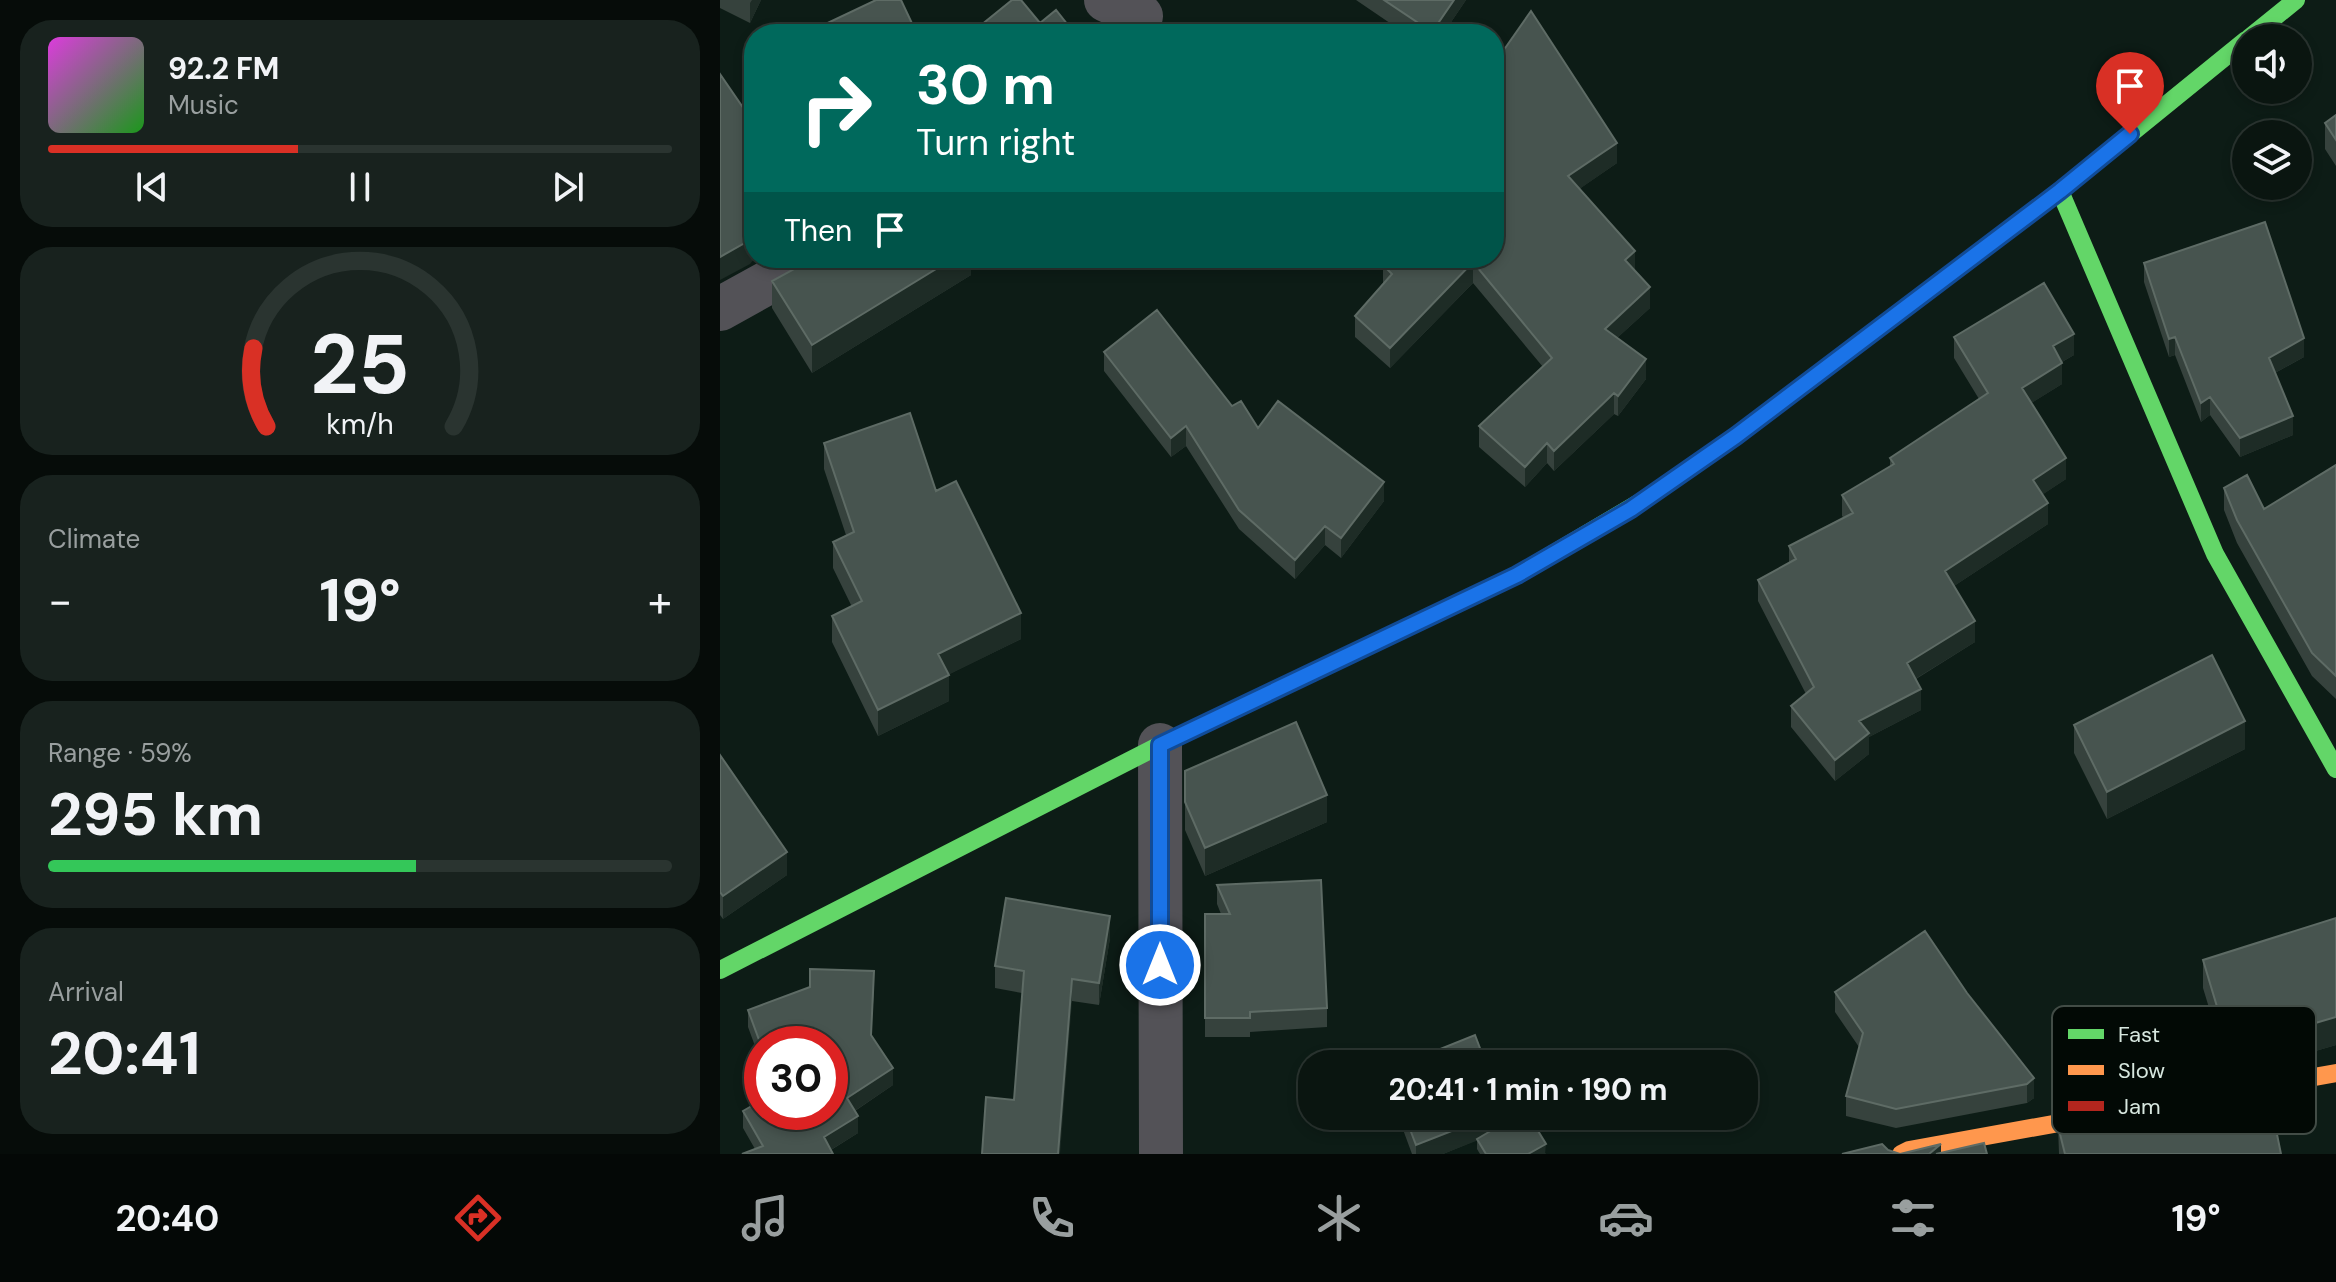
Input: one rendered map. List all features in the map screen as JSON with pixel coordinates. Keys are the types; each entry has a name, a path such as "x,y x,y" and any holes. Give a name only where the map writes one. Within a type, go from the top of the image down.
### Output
{"street":[{"path":"2266,24 2296,0"},
{"path":"720,970 1160,745 1517,575 1631,509 1736,436 2060,191 2232,51"},
{"path":"2060,191 2215,554 2336,769"},
{"path":"720,309 794,268"},
{"path":"1160,745 1161,1154"},
{"path":"2316,1077 2336,1073"},
{"path":"1901,1154 2052,1124"}],"building":[{"path":"876,0 901,0 912,24 825,24"},
{"path":"1012,0 1021,0 1040,23 1056,10 1067,24 982,24"},
{"path":"1384,0 1454,0 1438,24 1420,24"},
{"path":"1531,11 1617,143 1568,176 1635,251 1625,260 1650,287 1605,329 1646,359 1618,396 1614,393 1554,451 1547,443 1525,467 1479,426 1552,358 1478,268 1504,268 1504,50"},
{"path":"720,74 742,106 744,104 744,243 720,257"},
{"path":"2336,115 2336,140 2325,123"},
{"path":"2265,222 2304,338 2269,358 2293,416 2240,438 2210,397 2201,403 2175,337 2169,339 2144,263"},
{"path":"796,268 938,268 812,345 772,281"},
{"path":"1386,268 1467,268 1390,348 1355,316 1392,274"},
{"path":"2044,283 2074,334 2053,346 2062,363 2022,388 2066,458 2033,480 2048,503 1945,571 1975,621 1907,663 1921,689 1859,721 1869,733 1835,760 1791,706 1814,687 1758,580 1796,559 1789,546 1853,513 1842,495 1894,464 1890,458 1988,393 1954,337"},
{"path":"1157,310 1232,406 1241,401 1258,428 1278,401 1384,482 1341,538 1325,526 1295,560 1239,510 1186,426 1171,438 1104,352"},
{"path":"910,413 936,491 956,481 1021,613 938,654 949,675 878,710 832,616 862,601 833,542 854,532 824,443"},
{"path":"2336,465 2336,676 2312,653 2237,520 2224,488 2247,475 2264,509"},
{"path":"2212,655 2245,721 2107,792 2074,725"},
{"path":"1296,722 1327,795 1205,848 1185,802 1185,771"},
{"path":"720,755 787,852 723,896 720,892"},
{"path":"1321,880 1327,1008 1250,1012 1250,1018 1205,1018 1205,914 1230,914 1217,885"},
{"path":"1006,898 1110,916 1099,983 1072,979 1058,1154 982,1154 986,1097 1014,1100 1024,971 995,966"},
{"path":"2336,918 2336,1017 2316,1023 2316,1006 2217,1006 2203,960"},
{"path":"1925,931 1967,993 2034,1078 2027,1084 1896,1109 1846,1096 1863,1033 1835,992"},
{"path":"810,969 874,971 871,1035 893,1068 848,1097 848,1026 754,1026 748,1010 810,987"},
{"path":"1475,1035 1481,1050 1438,1050"},
{"path":"848,1100 858,1116 848,1122"},
{"path":"754,1130 835,1130 824,1137 833,1154 742,1154 763,1146"},
{"path":"1410,1130 1454,1130 1416,1145"},
{"path":"1492,1130 1538,1130 1546,1144 1528,1154 1486,1154 1477,1139"},
{"path":"2060,1134 2277,1134 2281,1154 2065,1154"},
{"path":"1984,1143 1987,1154 1936,1154"},
{"path":"1882,1144 1900,1154 1842,1154"},
{"path":"1941,1144 1929,1154 1900,1154"}],"traffic: fast":[{"path":"2266,24 2296,0"},
{"path":"1872,333 2060,191 2232,51"},
{"path":"2060,191 2215,554 2336,769"},
{"path":"720,970 1160,745 1517,575 1642,501"}],"traffic: slow":[{"path":"2316,1077 2336,1073"},
{"path":"1901,1154 2052,1124"}],"traffic: jam":[{"path":"1642,501 1736,436 1872,333"}],"route":[{"path":"1160,965 1160,745 1517,575 1631,509 1736,436 2060,191 2130,134"}]}
